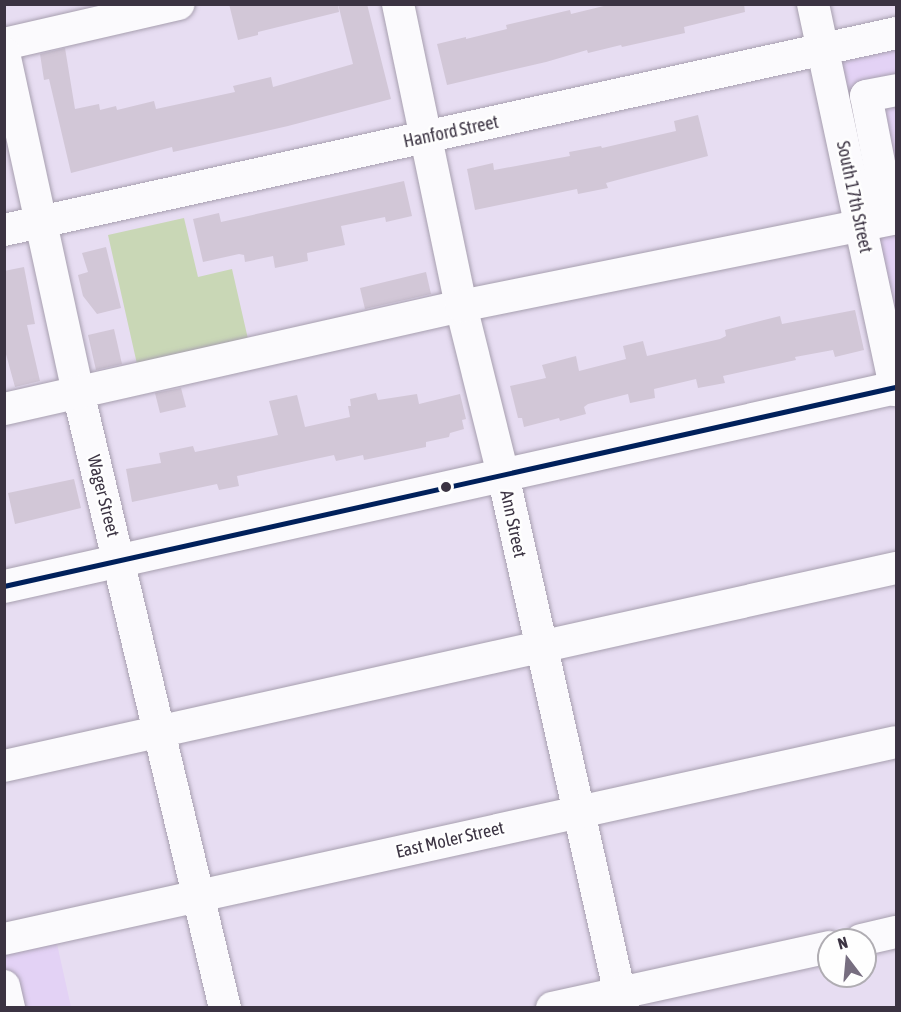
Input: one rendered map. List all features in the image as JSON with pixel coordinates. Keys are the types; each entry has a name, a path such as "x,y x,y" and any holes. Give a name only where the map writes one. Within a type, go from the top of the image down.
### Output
{"main road":[{"path":"4,586 896,388"}],"street":[{"path":"4,44 178,4"},
{"name":"Ann Street","path":"398,4 461,306 503,475 621,1000"},
{"name":"South 17th Street","path":"813,4 896,388"},
{"name":"Hanford Street","path":"4,230 897,33"},
{"name":"Wager Street","path":"4,53 39,223 78,392 225,1008"},
{"path":"4,409 461,306 893,218 866,96 897,90"},
{"path":"4,765 897,568"},
{"name":"East Moler Street","path":"4,939 897,741"},
{"path":"877,936 897,932"},
{"path":"552,1008 621,1000 817,950"},
{"path":"4,986 9,1008"}],"shaded area":[{"path":"896,29 896,386 821,45"},
{"path":"53,926 71,1007 5,1008 5,938"}],"green space":[{"path":"184,218 198,277 232,269 248,339 137,364 108,235"}],"building":[{"path":"229,4 338,4 339,12 258,32 258,35 238,40"},
{"path":"338,4 367,4 391,99 288,126 173,152 172,147 71,173 49,79 44,80 40,54 65,48 75,109 99,104 100,110 116,106 117,110 154,101 156,109 235,92 233,86 271,77 273,87 353,64"},
{"path":"612,4 744,4 745,12 684,27 685,33 588,53 587,50 447,85 437,44 507,29 506,25 570,10 571,14"},
{"path":"698,115 708,156 606,183 608,188 578,194 577,189 475,210 467,169 493,163 494,170 570,156 569,152 601,146 602,148 676,131 674,121"},
{"path":"404,181 412,216 386,222 385,217 341,226 345,245 307,253 308,261 275,268 273,256 245,262 244,255 239,254 203,262 193,219 219,213 221,222"},
{"path":"106,247 121,308 97,314 83,296 78,275 88,272 82,253"},
{"path":"24,267 35,324 27,325 40,381 15,387 4,347 4,271"},
{"path":"426,272 431,294 365,309 360,288"},
{"path":"855,310 864,350 835,357 833,350 795,357 796,360 723,376 725,383 698,388 696,379 654,389 655,398 630,403 628,394 588,404 584,407 586,414 560,421 559,418 524,427 522,418 518,418 510,386 546,378 542,365 576,356 579,371 626,359 623,346 643,341 647,356 720,339 726,336 725,330 780,316 782,324"},
{"path":"114,329 122,364 96,370 88,335"},
{"path":"181,388 186,407 160,413 155,393"},
{"path":"376,393 378,400 417,394 419,404 460,394 466,419 462,420 464,429 450,433 449,437 426,442 426,447 364,460 363,455 336,461 334,455 237,476 239,486 219,490 217,484 132,502 126,469 161,463 159,453 193,446 195,452 278,435 269,401 297,395 305,427 350,417 348,406 351,406 350,399"},
{"path":"74,479 81,508 15,524 8,493"}],"transit line":[{"path":"4,586 896,387"}]}
